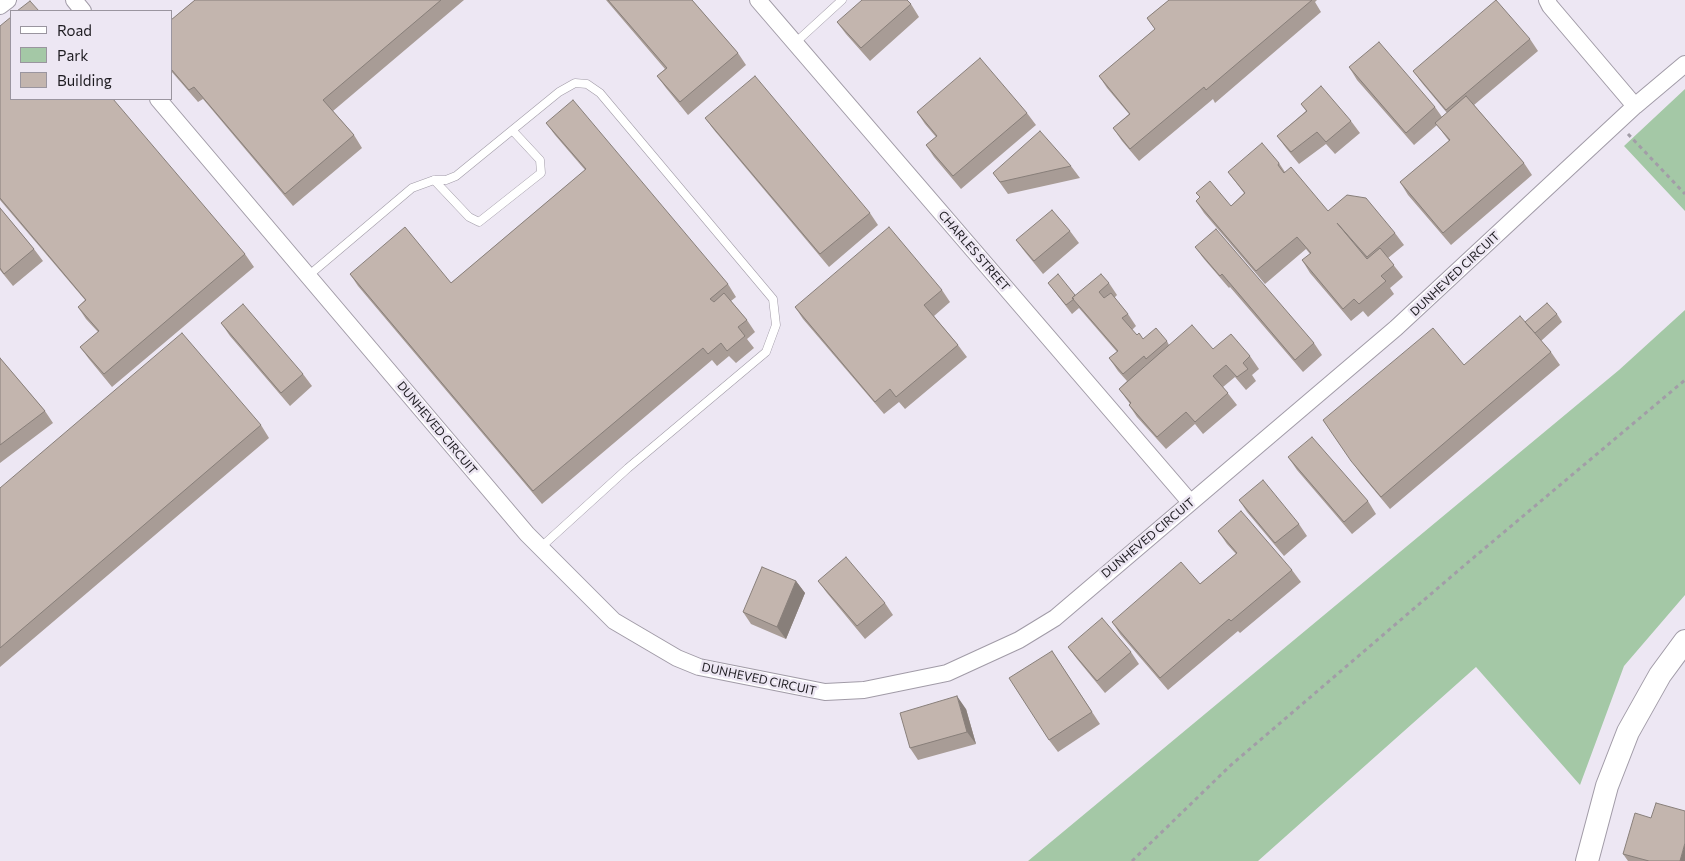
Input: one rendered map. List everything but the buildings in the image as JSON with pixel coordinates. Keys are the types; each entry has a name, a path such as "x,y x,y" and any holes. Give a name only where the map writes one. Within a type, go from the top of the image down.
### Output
{"main road":[{"path":"1587,861 1607,786 1628,732 1660,675 1685,642"}],"street":[{"path":"0,6 8,0"},
{"path":"74,0 82,10"},
{"name":"CHARLES STREET","path":"758,0 1190,502"},
{"path":"1547,0 1634,106"},
{"name":"DUNHEVED CIRCUIT","path":"159,100 527,534 614,621 677,658 699,667 825,692 864,690 946,673 1019,640 1055,618 1396,328 1634,106 1685,64"}],"lane":[{"path":"795,43 842,0"},
{"path":"308,276 412,188 434,180 446,180 456,176 559,92 575,83 587,84 600,93 773,299 776,325 766,352 628,468 540,548"},
{"path":"434,180 469,218 479,222 542,173 540,160 513,131"}],"path":[{"path":"1617,123 1685,194"},
{"path":"1132,861 1231,765 1685,380"}],"green space":[{"path":"1685,89 1685,211 1624,146"},
{"path":"1685,310 1685,595 1624,666 1580,785 1476,667 1258,861 1028,861 1619,370"}]}
